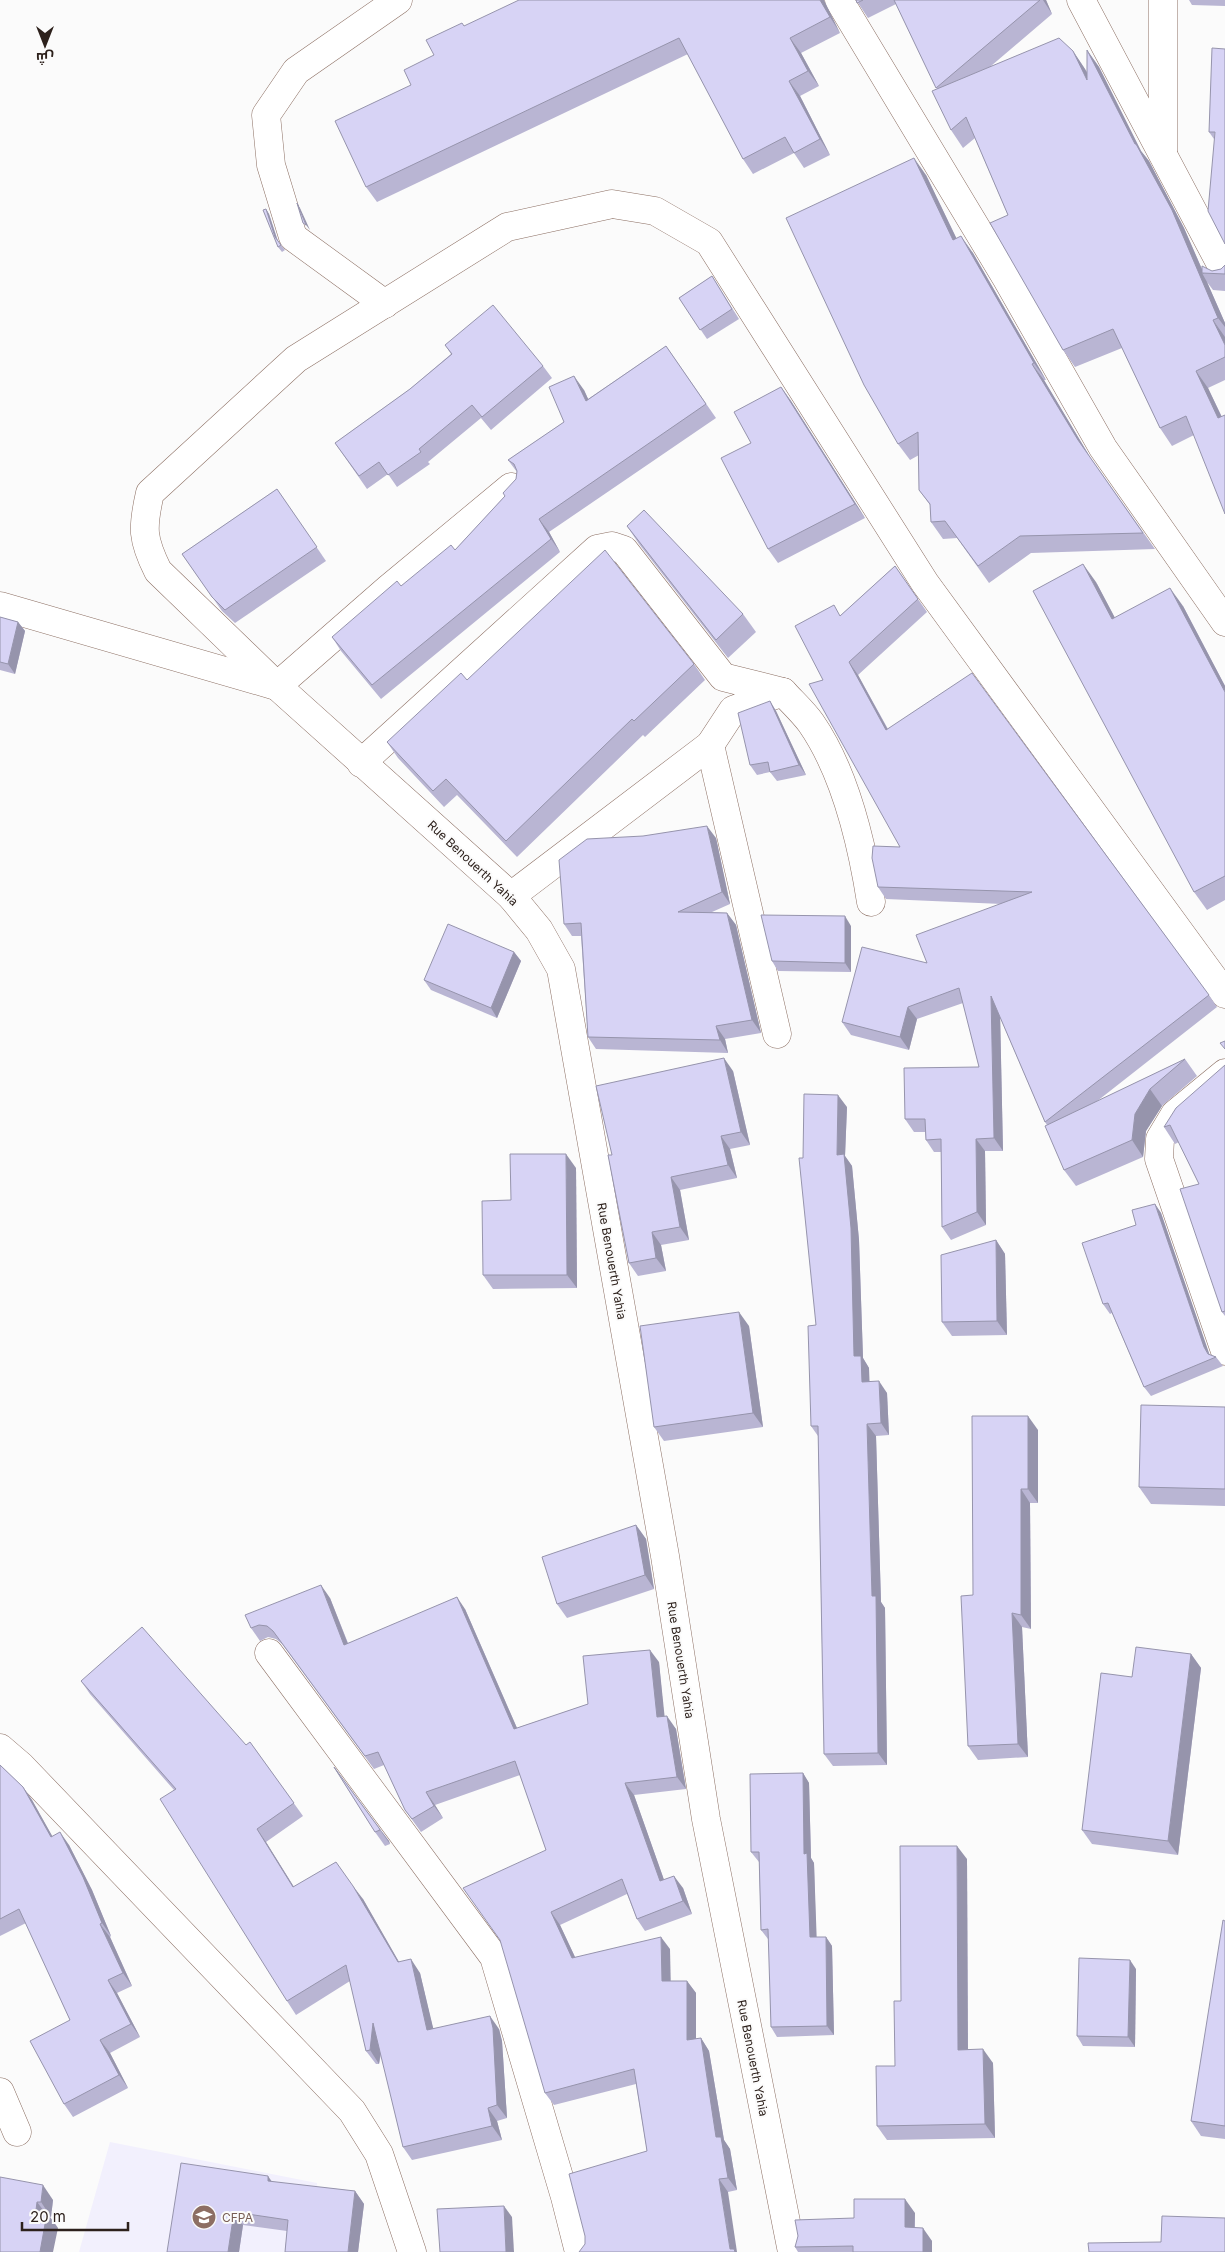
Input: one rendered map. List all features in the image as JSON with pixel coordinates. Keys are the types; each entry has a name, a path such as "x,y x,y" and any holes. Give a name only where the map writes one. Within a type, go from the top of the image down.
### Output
{"street":[{"path":"385,304 294,237 272,165 266,115 296,71 398,0"},
{"path":"839,0 1007,279 1103,448 1225,622"},
{"path":"1081,0 1225,272"},
{"path":"1163,0 1163,155"},
{"name":"Rue Benouerth Yahia","path":"792,2252 706,1819 663,1546 561,969 539,930 511,896 277,686 158,571 146,546 144,519 150,493 296,360 507,227 612,204 654,211 710,242 925,583 1225,994"},
{"path":"0,606 277,686 388,589 511,487"},
{"path":"361,763 597,549 612,546 624,550 723,677 782,692 810,722 825,746 842,788 863,854 871,902"},
{"path":"511,896 710,745 733,710 782,692"},
{"path":"710,745 777,1034"},
{"path":"1225,1073 1175,1114 1160,1139 1159,1159 1225,1351"},
{"path":"269,1653 494,1957 565,2197 579,2252"},
{"path":"0,1748 21,1766 352,2111 379,2154 412,2252"},
{"path":"0,2092 17,2132"}],"shaded area":[{"name":"CFPA","path":"110,2142 317,2183 321,2252 79,2252"}],"building":[{"path":"519,0 820,0 830,17 790,38 808,71 789,81 820,139 794,153 785,137 743,159 679,38 366,187 335,121 411,85 404,70 434,55 426,40 462,23 464,26"},
{"path":"894,0 1040,0 936,88"},
{"path":"1059,38 1073,51 1087,80 1087,50 1135,144 1172,210 1218,318 1213,320 1225,345 1225,357 1196,371 1218,418 1225,415 1225,514 1186,416 1160,428 1113,329 1063,350 990,223 1008,215 966,117 951,130 932,91"},
{"path":"1212,48 1225,49 1225,244 1208,211 1215,132 1209,132"},
{"path":"914,158 953,240 961,236 1034,363 1032,364 1078,440 1143,533 1020,536 978,566 945,521 931,522 930,504 919,490 918,432 898,444 864,385 786,218"},
{"path":"297,203 306,225 303,223"},
{"path":"266,209 275,237 281,245 278,247 263,210"},
{"path":"1225,265 1225,274 1202,273 1202,266 1212,271 1221,269"},
{"path":"712,276 732,309 700,330 679,298"},
{"path":"493,305 543,366 482,417 472,405 419,449 421,452 388,475 379,462 359,476 335,443 410,389 452,354 445,345"},
{"path":"666,346 706,404 539,519 551,539 372,685 332,637 397,581 401,586 451,545 455,550 505,496 503,493 516,479 517,471 514,464 508,460 564,422 549,387 574,376 586,401"},
{"path":"781,387 855,504 768,549 721,458 751,443 734,412"},
{"path":"277,489 317,547 225,610 212,597 182,554"},
{"path":"644,510 743,614 716,640 627,526"},
{"path":"605,550 694,664 634,721 632,719 506,841 446,779 433,791 387,742 461,673 467,680"},
{"path":"1083,564 1112,619 1170,588 1225,692 1225,876 1194,892 1033,591"},
{"path":"895,566 918,599 849,662 886,730 972,673 1209,995 1045,1122 991,996 994,1138 976,1139 977,1212 942,1227 941,1139 926,1140 925,1119 905,1119 904,1068 979,1067 959,988 908,1007 900,1037 842,1022 862,947 927,963 916,935 1032,892 878,887 872,858 873,846 900,847 809,684 823,680 795,626 834,605 840,616"},
{"path":"0,617 18,622 8,664 0,662"},
{"path":"770,701 799,765 770,772 768,762 750,765 738,713"},
{"path":"707,826 722,892 678,912 727,913 752,1020 716,1026 720,1040 588,1037 581,923 564,924 559,860 587,839 643,836"},
{"path":"761,915 845,916 845,963 772,961"},
{"path":"448,924 514,952 491,1008 424,980"},
{"path":"1225,1041 1225,1049 1220,1043"},
{"path":"724,1058 741,1132 721,1136 728,1165 671,1177 680,1227 652,1232 656,1258 629,1263 608,1155 612,1155 596,1086"},
{"path":"1185,1059 1150,1089 1135,1114 1132,1140 1064,1170 1045,1126"},
{"path":"1225,1065 1225,1311 1222,1312 1180,1189 1199,1184 1170,1125 1164,1127 1176,1108"},
{"path":"804,1094 838,1095 837,1155 844,1154 851,1228 854,1356 861,1356 862,1382 879,1381 881,1423 867,1424 872,1596 876,1596 878,1753 824,1754 818,1426 811,1426 808,1326 816,1325 799,1158 803,1158"},
{"path":"510,1154 566,1154 567,1275 483,1275 482,1201 511,1200"},
{"path":"1155,1204 1204,1347 1208,1354 1216,1357 1144,1387 1108,1303 1103,1304 1082,1243 1136,1225 1132,1210"},
{"path":"996,1240 997,1321 942,1322 941,1255"},
{"path":"739,1312 753,1413 654,1427 640,1326"},
{"path":"1141,1405 1225,1407 1225,1489 1139,1487"},
{"path":"972,1416 1028,1416 1028,1489 1021,1489 1021,1615 1012,1613 1018,1744 968,1746 961,1596 973,1595"},
{"path":"636,1525 645,1575 557,1604 542,1557"},
{"path":"321,1585 344,1645 457,1597 514,1729 588,1704 583,1656 650,1650 657,1717 667,1716 677,1777 625,1783 660,1881 674,1876 683,1901 637,1919 622,1879 551,1912 572,1958 661,1937 662,1981 687,1981 687,2040 701,2038 716,2137 721,2137 728,2178 719,2179 730,2249 734,2249 735,2252 579,2252 585,2244 585,2236 569,2174 647,2151 634,2069 545,2093 500,1940 463,1888 546,1850 515,1761 426,1792 434,1806 412,1819 405,1810 378,1752 365,1756 273,1631 267,1626 259,1625 251,1628 245,1615"},
{"path":"142,1627 246,1745 250,1742 294,1803 257,1829 293,1887 336,1862 353,1886 398,1962 411,1959 427,2030 490,2016 493,2028 497,2105 488,2108 492,2126 403,2147 373,2023 370,2050 366,2051 346,1965 287,2001 160,1799 176,1789 81,1681"},
{"path":"1136,1647 1191,1654 1168,1841 1082,1830 1101,1673 1132,1677"},
{"path":"0,1765 23,1787 51,1837 60,1832 83,1877 102,1923 100,1924 123,1973 108,1980 131,2024 100,2040 119,2075 64,2104 30,2041 70,2020 19,1909 0,1919"},
{"path":"334,1767 379,1828 380,1830 375,1832"},
{"path":"803,1773 804,1854 807,1853 810,1937 826,1937 827,2026 771,2027 768,1929 761,1930 759,1852 751,1852 750,1774"},
{"path":"900,1846 957,1846 958,2050 983,2049 985,2124 877,2126 876,2066 895,2066 894,2001 901,2001"},
{"path":"1223,1920 1225,1921 1225,2126 1191,2121"},
{"path":"1079,1958 1130,1960 1128,2037 1077,2036"},
{"path":"181,2163 268,2176 268,2181 355,2191 348,2252 285,2252 288,2220 234,2212 228,2252 167,2252"},
{"path":"0,2177 43,2185 41,2202 37,2202 36,2210 47,2213 40,2252 0,2252"},
{"path":"854,2199 905,2199 905,2227 923,2228 923,2252 853,2252 853,2246 795,2247 798,2236 795,2220 854,2218"},
{"path":"504,2206 506,2252 440,2252 437,2209"},
{"path":"1162,2216 1225,2218 1225,2252 1089,2252 1088,2243 1161,2242"}],"place":[{"name":"CFPA","path":"204,2217"}]}
